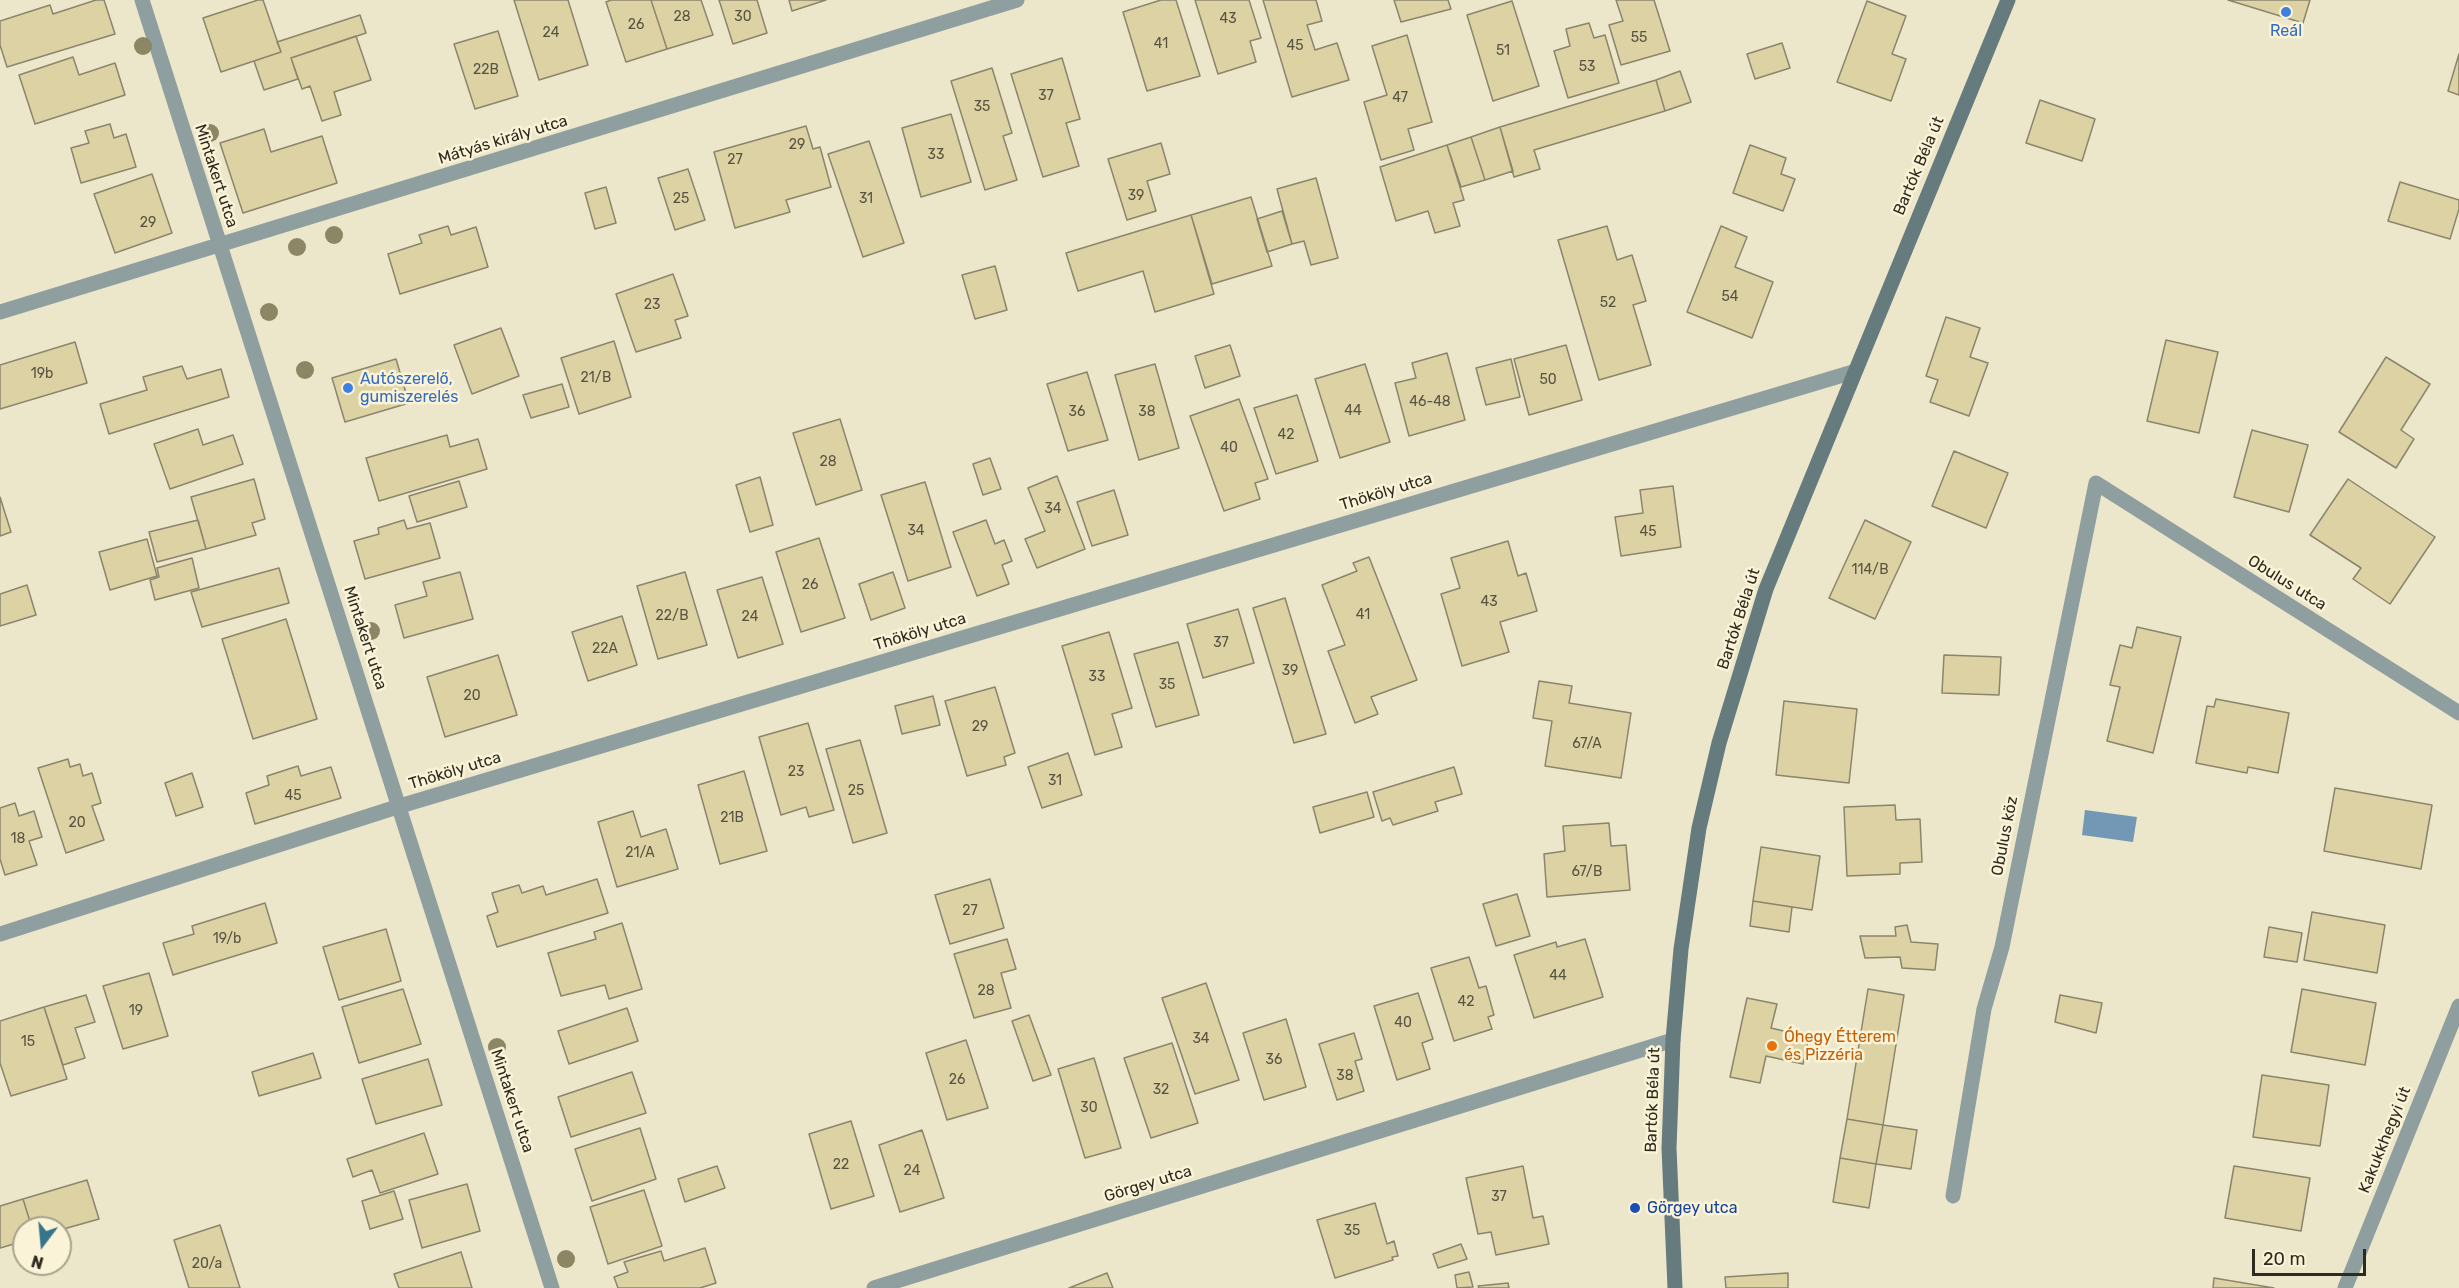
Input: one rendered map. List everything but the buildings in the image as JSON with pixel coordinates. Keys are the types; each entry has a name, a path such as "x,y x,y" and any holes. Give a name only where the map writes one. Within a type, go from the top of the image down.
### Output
{"street":[{"name":"Mintakert utca","path":"142,0 552,1288"},
{"name":"Mátyás király utca","path":"0,312 1017,0"},
{"name":"Bartók Béla út","path":"1675,1288 1669,1148 1673,1040 1681,950 1699,828 1719,743 1766,589 1853,372 2008,0"},
{"name":"Thököly utca","path":"0,934 400,806 1853,372"},
{"name":"Obulus utca","path":"2096,483 2459,713"},
{"name":"Obulus köz","path":"1953,1196 1984,1010 2002,946 2096,483"},
{"name":"Kakukkhegyi út","path":"2345,1288 2459,1005"},
{"name":"Görgey utca","path":"874,1288 1673,1040"}],"water":[{"path":"2085,810 2137,817 2133,842 2082,835"}],"place":[{"name":"Reál","path":"2286,12"},
{"name":"Autószerelő, gumiszerelés","path":"348,388"},
{"name":"Óhegy Étterem és Pizzéria","path":"1772,1046"},
{"name":"Görgey utca","path":"1635,1208"}]}
